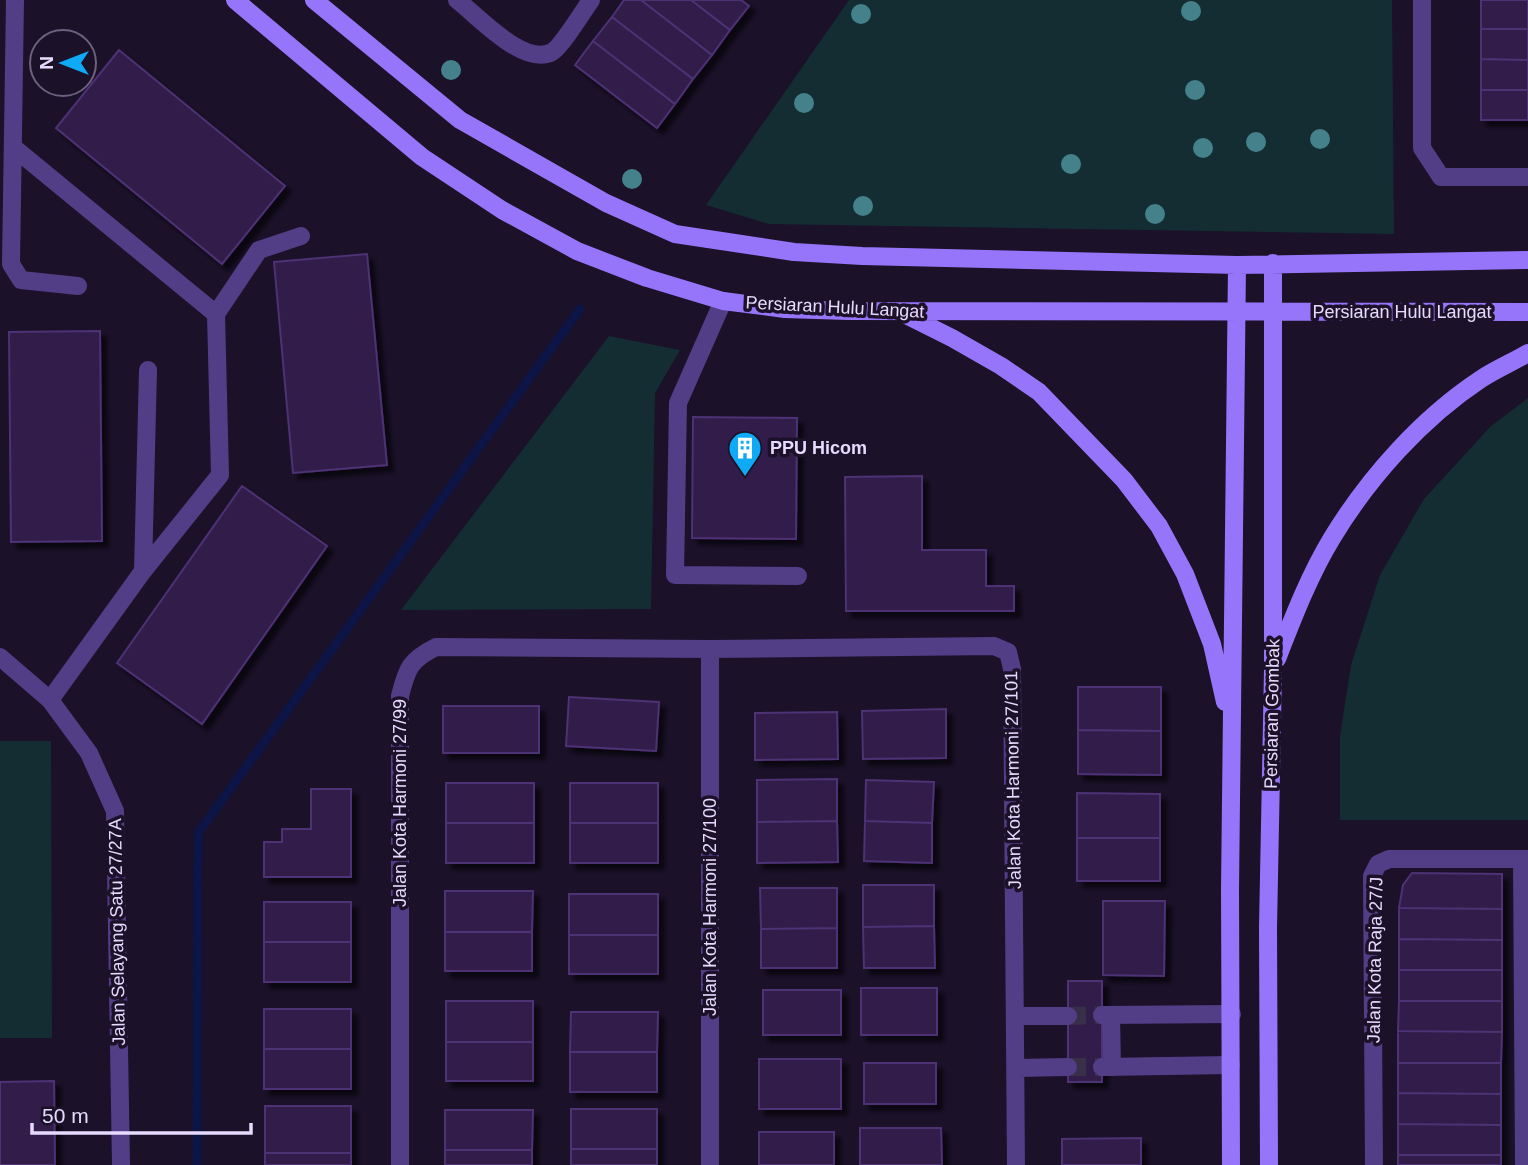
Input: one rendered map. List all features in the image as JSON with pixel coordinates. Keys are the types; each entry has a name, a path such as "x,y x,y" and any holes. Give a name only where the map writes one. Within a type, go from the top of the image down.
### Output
{"main road":[{"name":"Persiaran Hulu Langat","path":"235,0 422,157 502,210 577,251 648,278 723,301 785,309 898,312 1528,312"},
{"path":"314,0 460,120 606,203 676,234 794,252 862,256 1237,265 1528,260"},
{"name":"Persiaran Gombak","path":"1269,1165 1268,928 1273,670 1272,264"},
{"path":"1231,1165 1237,265"},
{"path":"898,312 1002,366 1039,392 1124,480 1159,526 1185,574 1212,644 1232,733"},
{"path":"1273,670 1298,605 1332,538 1379,473 1429,420 1481,379 1528,353"}],"street":[{"path":"15,0 7,79 13,147 11,264 22,280 78,286"},
{"path":"457,0 516,48 536,56 554,51 592,0"},
{"path":"1422,0 1422,148 1441,177 1528,177"},
{"path":"13,147 216,314"},
{"path":"50,700 144,571 220,475 216,314 259,250 301,236"},
{"path":"723,301 678,403 676,575 798,576"},
{"path":"144,571 148,370"},
{"name":"Jalan Kota Harmoni 27/99","path":"400,1165 400,696 406,670 419,656 436,646 710,649"},
{"name":"Jalan Kota Harmoni 27/101","path":"710,649 994,646 1008,652 1012,669 1016,1165"},
{"name":"Jalan Kota Harmoni 27/100","path":"710,649 710,1165"},
{"name":"Jalan Selayang Satu 27/27A","path":"0,657 50,700 89,753 115,811 121,1165"},
{"name":"Jalan Kota Raja 27/J","path":"1374,1165 1372,876 1378,864 1389,859 1525,859"},
{"path":"1524,1165 1525,859"},
{"path":"1231,1014 1107,1016 1107,1067 1231,1065"},
{"path":"1016,1016 1068,1016"},
{"path":"1017,1068 1068,1067"}],"green space":[{"path":"849,0 1392,0 1394,234 769,224 706,205"},
{"path":"609,336 680,350 655,393 651,609 401,610"},
{"path":"1528,398 1528,820 1340,820 1340,736 1351,665 1380,575 1424,499 1490,427"},
{"path":"0,741 51,741 52,1038 0,1038"}],"building":[{"path":"624,0 641,0 712,55 693,79 612,17"},
{"path":"641,0 691,0 730,30 712,55"},
{"path":"691,0 741,0 749,6 730,30"},
{"path":"1481,0 1528,0 1528,29 1481,29"},
{"path":"612,17 693,79 675,104 593,41"},
{"path":"1481,29 1528,29 1528,60 1481,59"},
{"path":"593,41 675,104 657,128 575,65"},
{"path":"119,50 285,186 222,264 56,128 80,98 98,98 98,76"},
{"path":"1481,59 1528,60 1528,90 1481,90"},
{"path":"1481,90 1528,90 1528,120 1481,120"},
{"path":"367,254 387,465 293,473 274,262"},
{"path":"100,331 102,541 11,542 9,332"},
{"name":"PPU Hicom","path":"693,417 797,418 796,539 692,538"},
{"path":"922,476 922,550 986,550 986,586 1014,586 1014,611 846,611 845,477"},
{"path":"242,486 327,546 202,724 117,663"},
{"path":"1078,687 1161,687 1161,731 1078,730"},
{"path":"569,697 659,702 656,751 566,746"},
{"path":"443,706 539,706 539,753 443,753"},
{"path":"946,709 946,758 863,759 862,711"},
{"path":"837,712 838,759 755,760 755,713"},
{"path":"1078,730 1161,731 1161,775 1078,774"},
{"path":"837,779 837,821 757,822 757,780"},
{"path":"866,780 934,782 932,823 865,821"},
{"path":"446,783 534,783 534,823 446,823"},
{"path":"570,783 658,783 658,823 570,823"},
{"path":"311,789 351,789 351,877 264,877 264,842 282,842 282,829 311,829"},
{"path":"1077,793 1160,794 1160,838 1077,838"},
{"path":"837,821 838,862 757,863 757,822"},
{"path":"865,821 932,823 932,863 864,861"},
{"path":"446,823 534,823 534,863 446,863"},
{"path":"570,823 658,823 658,863 570,863"},
{"path":"1077,838 1160,838 1160,881 1077,881"},
{"path":"1412,873 1502,874 1502,909 1399,908 1403,885"},
{"path":"863,885 934,885 934,926 863,927"},
{"path":"760,888 837,888 837,928 761,929"},
{"path":"445,891 533,891 532,932 445,932"},
{"path":"569,894 658,894 658,935 569,935"},
{"path":"1103,901 1165,901 1164,976 1103,975"},
{"path":"264,902 351,902 351,942 264,942"},
{"path":"1399,908 1502,909 1502,940 1399,939"},
{"path":"934,926 935,968 864,968 863,927"},
{"path":"837,928 837,968 761,968 761,929"},
{"path":"445,932 532,932 532,971 445,971"},
{"path":"569,935 658,935 658,974 569,974"},
{"path":"1399,939 1502,940 1502,970 1399,970"},
{"path":"264,942 351,942 351,982 264,982"},
{"path":"1399,970 1502,970 1502,1001 1399,1001"},
{"path":"1068,981 1102,981 1102,1082 1068,1082"},
{"path":"861,988 937,988 937,1035 861,1035"},
{"path":"763,990 841,990 841,1035 763,1035"},
{"path":"446,1001 533,1001 533,1042 446,1042"},
{"path":"1399,1001 1502,1001 1502,1032 1398,1031"},
{"path":"264,1009 351,1009 351,1049 264,1049"},
{"path":"571,1012 658,1012 657,1052 570,1052"},
{"path":"1398,1031 1502,1032 1501,1063 1398,1063"},
{"path":"446,1042 533,1042 533,1081 446,1081"},
{"path":"264,1049 351,1049 351,1089 264,1089"},
{"path":"570,1052 657,1052 657,1092 570,1092"},
{"path":"759,1059 841,1059 841,1109 759,1109"},
{"path":"864,1063 936,1063 936,1104 864,1104"},
{"path":"1398,1063 1501,1063 1501,1094 1398,1093"},
{"path":"54,1081 55,1165 0,1165 0,1082"},
{"path":"1398,1093 1501,1094 1501,1125 1398,1124"},
{"path":"265,1106 351,1106 351,1153 265,1153"},
{"path":"571,1109 657,1109 657,1149 571,1149"},
{"path":"445,1110 533,1110 532,1150 445,1150"},
{"path":"1398,1124 1501,1125 1501,1155 1398,1155"},
{"path":"860,1128 941,1128 942,1165 860,1165"},
{"path":"759,1132 834,1132 834,1165 759,1165"},
{"path":"1141,1138 1141,1165 1062,1165 1062,1139"},
{"path":"571,1149 657,1149 657,1165 571,1165"},
{"path":"445,1150 532,1150 532,1165 445,1165"},
{"path":"265,1153 351,1153 351,1165 265,1165"},
{"path":"1398,1155 1501,1155 1501,1165 1398,1165"}],"waterway":[{"path":"197,1165 198,833 580,309"}],"tunnel":[{"path":"1068,1016 1102,1015"},
{"path":"1068,1067 1102,1067"}],"place":[{"name":"PPU Hicom","path":"745,478"}]}
